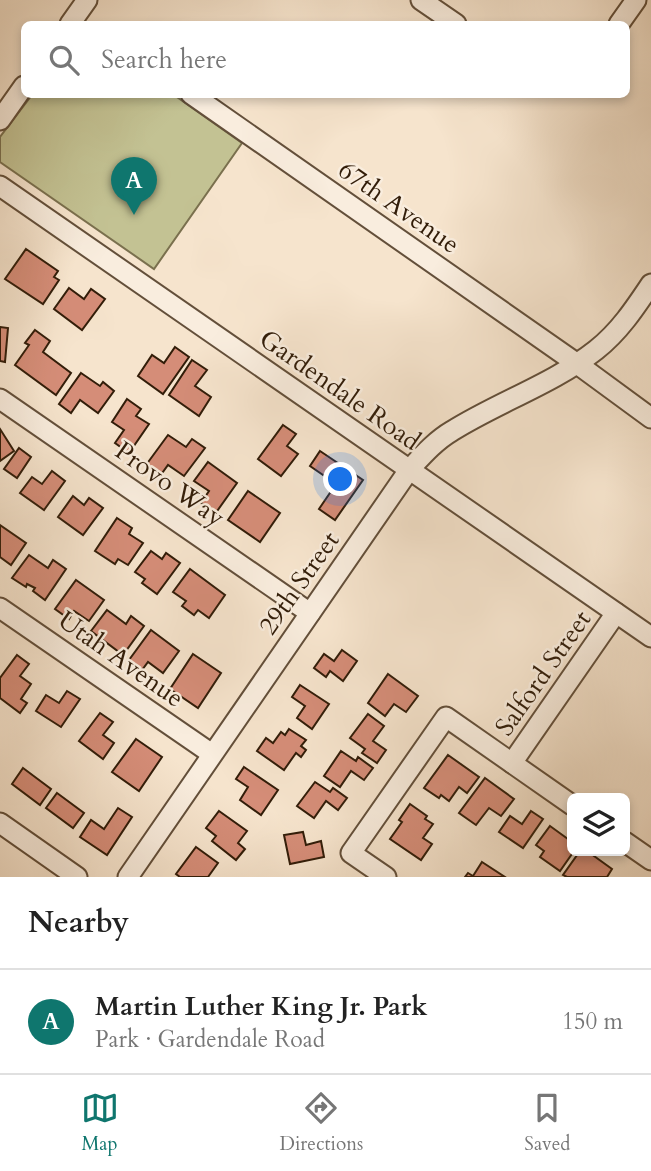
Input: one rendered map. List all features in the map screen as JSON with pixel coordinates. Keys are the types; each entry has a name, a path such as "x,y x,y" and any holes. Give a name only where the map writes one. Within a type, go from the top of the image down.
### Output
{"street":[{"path":"421,0 452,21"},
{"path":"621,21 636,0"},
{"path":"0,120 21,90"},
{"name":"67th Avenue","path":"197,98 651,418"},
{"name":"Gardendale Road","path":"0,186 651,637"},
{"name":"29th Street","path":"128,877 409,470 451,431 576,363 617,331 651,284"},
{"name":"Provo Way","path":"0,399 310,613"},
{"name":"Utah Avenue","path":"0,608 212,754"},
{"name":"Salford Street","path":"512,763 617,613"},
{"path":"386,877 351,853 446,717 567,802"},
{"path":"0,823 77,877"},
{"path":"630,845 651,860"}],"shaded area":[{"path":"30,98 178,98 242,143 154,269 0,162 0,137"}],"building":[{"path":"26,249 58,271 54,277 59,280 43,304 5,279"},
{"path":"69,288 84,299 91,289 105,299 82,330 54,309"},
{"path":"0,327 8,328 5,362 0,361"},
{"path":"35,330 50,341 43,352 71,373 56,395 15,365 29,345 25,343"},
{"path":"175,347 189,357 163,394 138,376 152,355 164,363"},
{"path":"192,360 207,370 195,386 211,397 199,416 169,395"},
{"path":"81,373 100,386 103,382 114,391 98,413 80,400 71,413 59,404"},
{"path":"127,399 141,409 136,416 149,424 129,453 115,443 124,430 112,422"},
{"path":"283,425 296,434 287,446 298,454 281,476 258,459"},
{"path":"0,429 14,451 0,461"},
{"path":"168,435 186,447 192,439 205,448 184,476 168,465 160,476 146,465"},
{"path":"19,448 31,457 17,478 4,469"},
{"path":"320,451 363,480 335,520 319,509 336,484 310,466"},
{"path":"208,462 237,483 215,514 201,503 209,491 194,481"},
{"path":"52,471 65,481 44,510 20,493 32,477 42,484"},
{"path":"248,491 280,513 260,542 228,520"},
{"path":"73,496 84,505 89,498 103,508 83,535 58,517"},
{"path":"117,518 132,528 129,534 143,543 128,565 118,559 115,564 95,551"},
{"path":"0,525 26,543 11,565 0,557"},
{"path":"151,551 162,559 166,553 180,563 157,594 142,583 145,579 135,572"},
{"path":"29,555 48,568 53,560 66,569 45,600 33,591 35,588 27,584 26,587 12,578"},
{"path":"190,569 225,595 209,618 198,610 194,615 182,606 186,601 173,592"},
{"path":"76,580 104,600 89,621 74,611 69,619 55,609"},
{"path":"107,610 126,624 131,616 144,626 123,655 91,631"},
{"path":"151,630 179,651 163,673 148,662 142,670 129,660"},
{"path":"342,650 357,661 343,681 330,671 326,677 314,668 324,654 334,661"},
{"path":"193,654 221,673 198,708 170,689"},
{"path":"17,655 29,664 20,676 31,684 21,699 27,703 20,713 0,698 0,678"},
{"path":"388,674 418,696 406,712 394,704 385,716 368,703"},
{"path":"300,685 329,704 312,729 297,718 305,706 292,697"},
{"path":"67,691 80,699 61,727 36,711 46,695 59,703"},
{"path":"100,713 113,722 103,735 114,743 103,759 79,741"},
{"path":"368,714 384,726 373,741 386,750 377,763 362,753 365,749 350,738"},
{"path":"289,729 306,740 301,746 306,750 301,757 296,753 284,770 257,751 266,738 273,743 281,732 285,735"},
{"path":"136,739 162,757 139,791 112,772"},
{"path":"341,751 356,761 358,757 373,768 364,780 351,771 340,787 324,776"},
{"path":"448,755 479,777 467,793 459,787 449,801 424,788"},
{"path":"244,767 278,790 261,815 240,800 248,787 236,779"},
{"path":"23,768 51,789 40,805 12,784"},
{"path":"485,778 514,799 501,816 489,808 476,825 459,813"},
{"path":"315,782 330,792 333,788 347,798 338,810 326,801 314,818 297,806"},
{"path":"57,793 84,813 73,828 46,808"},
{"path":"410,804 433,824 423,838 432,844 421,860 390,839"},
{"path":"118,808 132,817 107,855 80,837 91,820 104,829"},
{"path":"219,811 247,831 238,843 245,849 236,860 212,841 216,836 206,828"},
{"path":"531,811 543,819 523,848 499,832 510,816 522,824"},
{"path":"550,826 567,838 567,856 570,856 560,871 540,857 544,851 536,845"},
{"path":"303,832 306,845 321,841 324,857 290,864 284,835"},
{"path":"196,847 218,863 208,877 180,877 176,874"},
{"path":"576,856 594,856 612,869 607,877 563,875"},
{"path":"482,862 505,877 465,877 468,873 473,876"}],"place":[{"name":"Martin Luther King Jr. Park","path":"134,215"}]}
